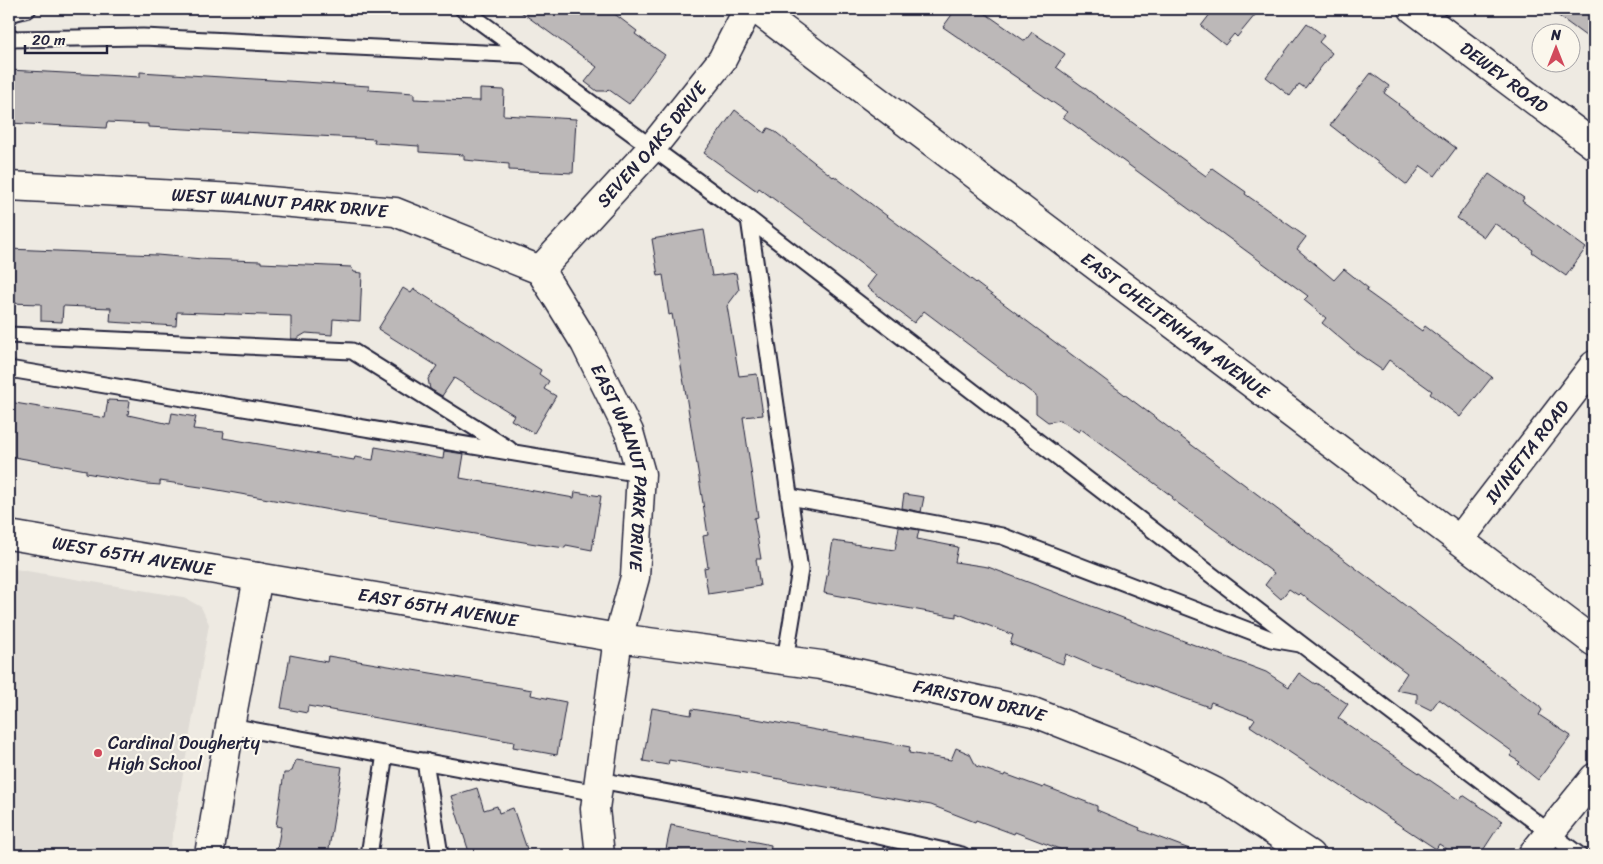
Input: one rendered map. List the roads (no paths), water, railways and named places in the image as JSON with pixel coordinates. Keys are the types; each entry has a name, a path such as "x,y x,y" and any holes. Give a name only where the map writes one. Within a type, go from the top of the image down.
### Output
{"main road":[{"name":"SEVEN OAKS DRIVE","path":"540,270 651,148 722,60 748,9"},
{"name":"EAST CHELTENHAM AVENUE","path":"756,9 1594,642"},
{"name":"DEWEY ROAD","path":"1413,9 1594,145"},
{"name":"WEST WALNUT PARK DRIVE","path":"9,186 235,198 396,212 540,270"},
{"name":"EAST WALNUT PARK DRIVE","path":"540,270 586,343 629,432 641,474 635,577 618,638 595,810 600,855"},
{"name":"IVINETTA ROAD","path":"1460,539 1594,365"},
{"name":"WEST 65TH AVENUE","path":"9,535 258,577"},
{"name":"EAST 65TH AVENUE","path":"258,577 618,638"},
{"path":"209,855 230,726 258,577"},
{"name":"FARISTON DRIVE","path":"618,638 821,666 1033,712 1130,750 1215,792 1310,855"},
{"path":"1532,855 1594,778"}],"lane":[{"path":"9,14 28,9"},
{"path":"463,9 749,219 1301,644 1579,855"},
{"path":"9,39 143,36 525,55"},
{"path":"749,219 800,570 785,660"},
{"path":"9,335 352,352 517,454"},
{"path":"9,369 641,474"},
{"path":"790,497 1002,536 1271,639 1301,644"},
{"path":"230,726 425,762 782,814 962,855"},
{"path":"370,855 385,754"},
{"path":"425,762 440,855"}],"place":[{"name":"Cardinal Dougherty High School","path":"98,753"}]}
